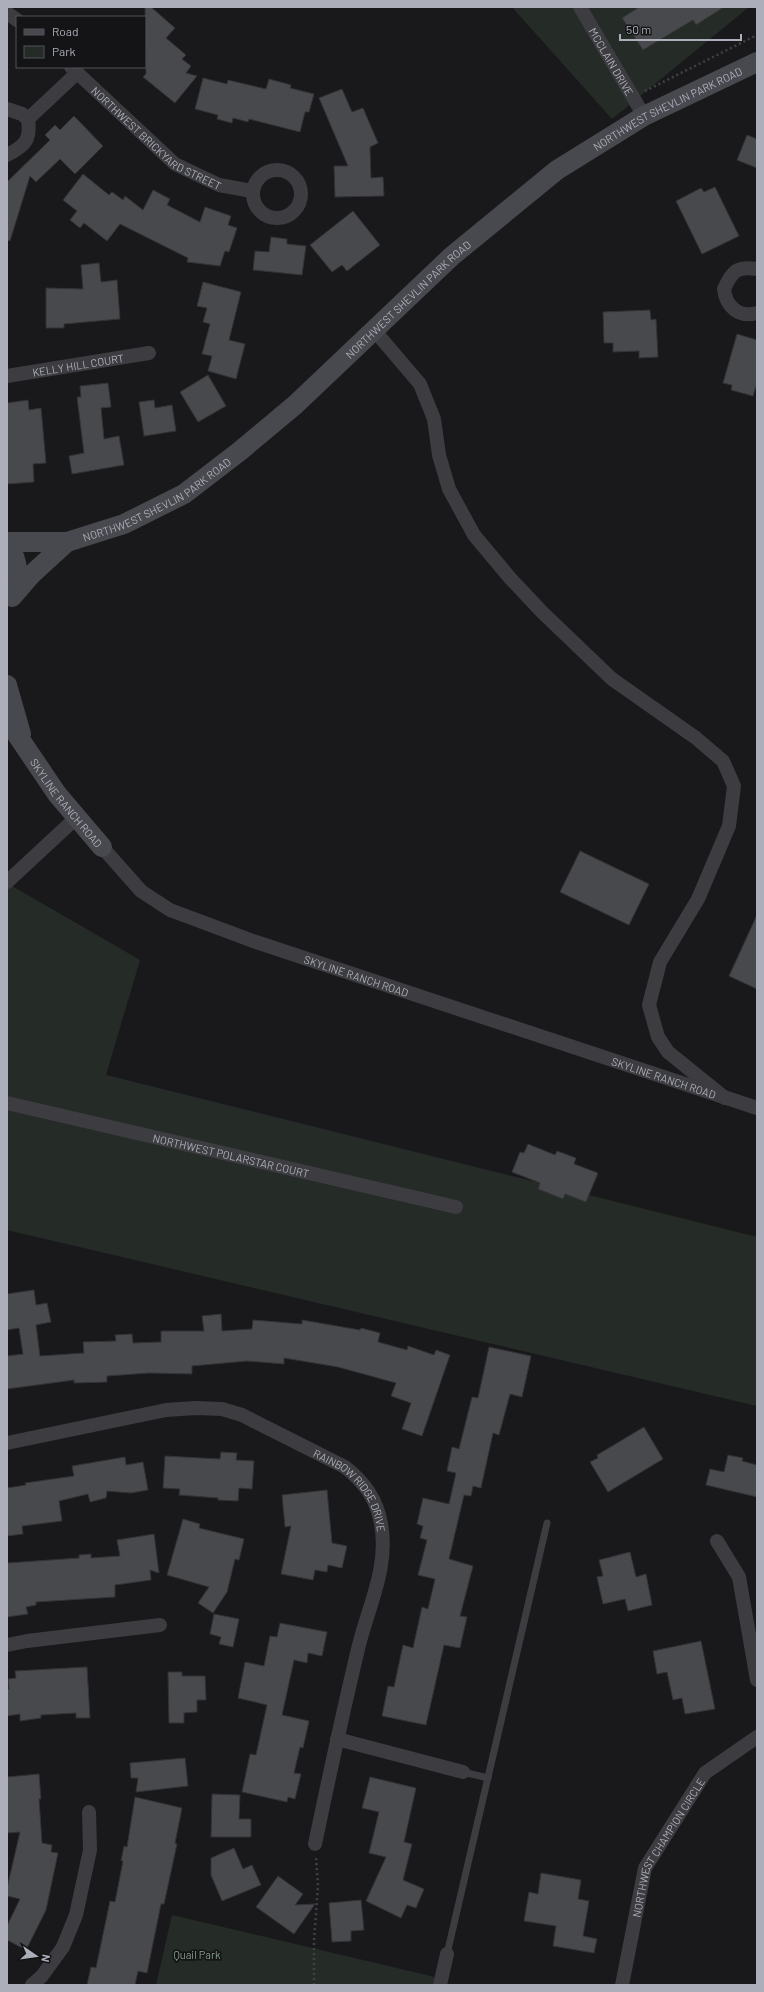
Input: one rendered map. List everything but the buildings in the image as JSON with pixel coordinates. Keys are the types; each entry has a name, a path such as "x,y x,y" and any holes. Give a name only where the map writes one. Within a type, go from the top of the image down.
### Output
{"street":[{"name":"MCCLAIN DRIVE","path":"581,8 644,116"},
{"path":"7,13 16,19"},
{"name":"NORTHWEST SHEVLIN PARK ROAD","path":"7,543 67,542 124,524 184,494 240,451 295,405 452,256 557,170 644,116 757,62"},
{"path":"28,119 74,70"},
{"name":"NORTHWEST BRICKYARD STREET","path":"74,70 175,164 218,185 252,191"},
{"path":"7,109 22,114 28,119 29,128 28,139 23,145 7,155"},
{"path":"757,269 743,268 734,271 724,289 727,303 739,313 757,313"},
{"path":"374,330 420,384 434,418 439,456 449,490 474,535 510,578 542,612 612,679 696,738 723,761 734,786 729,826 698,899 660,962 649,1005 658,1037 668,1052 725,1098"},
{"name":"KELLY HILL COURT","path":"7,376 150,353"},
{"name":"NORTHWEST SHEVLIN PARK ROAD","path":"9,599 67,542"},
{"path":"7,543 14,554 18,567 18,582 9,599"},
{"name":"SKYLINE RANCH ROAD","path":"7,686 13,700 23,742"},
{"name":"SKYLINE RANCH ROAD","path":"7,720 57,794 76,818 141,891 170,910 252,941 757,1108"},
{"path":"7,882 76,818"},
{"name":"NORTHWEST POLARSTAR COURT","path":"7,1103 456,1207"},
{"name":"RAINBOW RIDGE DRIVE","path":"7,1443 166,1410 195,1408 222,1409 242,1415 345,1467 360,1479 373,1497 382,1524 383,1556 376,1593 362,1632 336,1739 315,1844"},
{"path":"717,1541 739,1577 757,1680"},
{"path":"7,1645 27,1641 160,1625"},
{"name":"NORTHWEST CHAMPION CIRCLE","path":"622,1985 645,1868 705,1772 757,1737"},
{"path":"336,1739 463,1772"},
{"path":"32,1985 42,1976 63,1947 76,1915 90,1850 89,1812"},
{"path":"440,1985 447,1954"}],"lane":[{"path":"447,1954 547,1523"},
{"path":"463,1772 488,1778"}],"path":[{"path":"632,97 757,35"},
{"path":"314,1985 315,1913 318,1886 315,1844"}],"green space":[{"path":"512,7 749,7 612,119"},
{"path":"7,883 140,960 106,1075 757,1237 757,1406 7,1230"},
{"name":"Quail Park","path":"172,1915 439,1978 437,1985 156,1985"}]}
